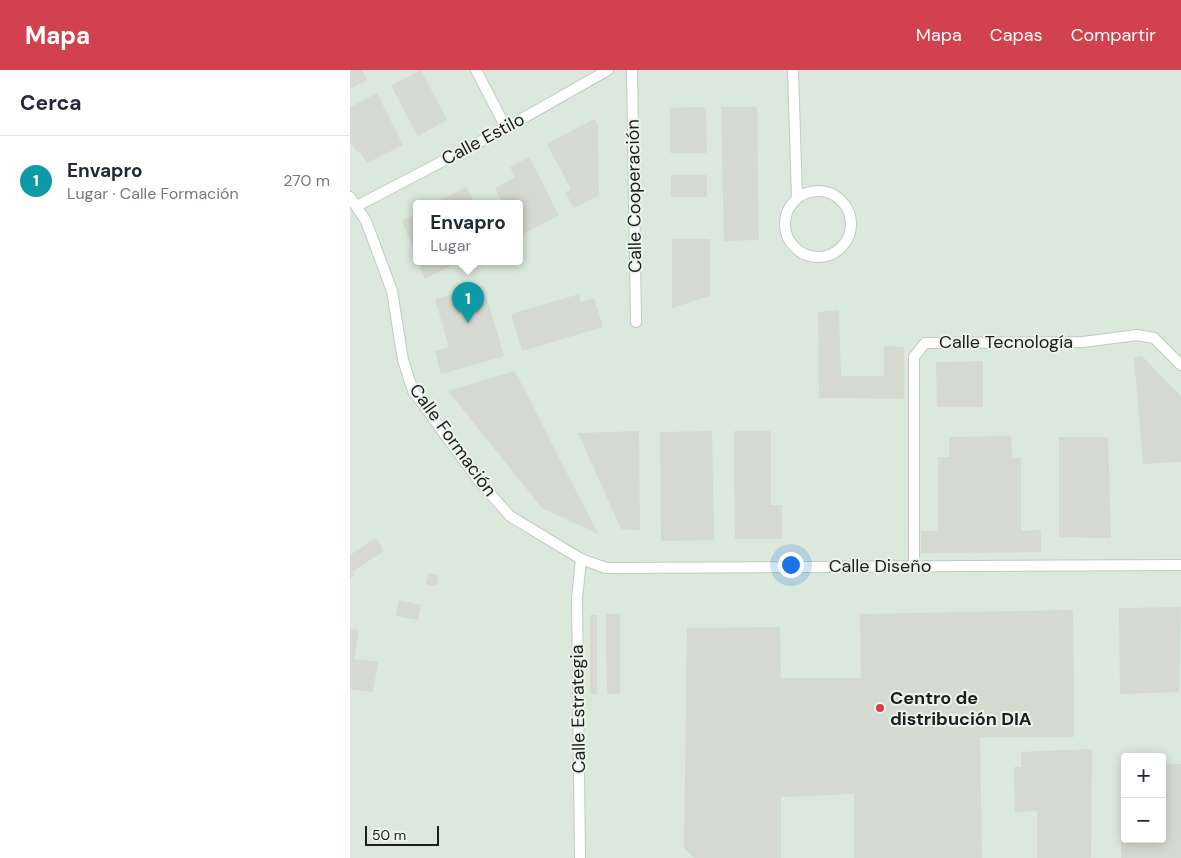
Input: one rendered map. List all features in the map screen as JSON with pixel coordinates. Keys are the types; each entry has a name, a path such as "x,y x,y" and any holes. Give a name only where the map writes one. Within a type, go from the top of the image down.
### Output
{"street":[{"path":"476,70 506,128"},
{"name":"Calle Estilo","path":"357,206 506,128 608,70"},
{"name":"Calle Cooperación","path":"632,70 636,322"},
{"path":"793,70 797,198 786,216 785,226 793,246 801,253 821,257 840,250 847,242 851,227 849,211 844,202 836,196 816,191 797,198"},
{"name":"Calle Formación","path":"350,197 366,221 392,291 403,360 413,390 479,481 510,516 581,560"},
{"name":"Calle Tecnología","path":"914,565 914,357 925,342 1083,342 1137,335 1154,338 1181,365"},
{"name":"Calle Diseño","path":"581,560 606,568 1181,565"},
{"name":"Calle Estrategia","path":"580,858 577,599 581,560"}],"shaded area":[{"path":"350,70 1181,70 1181,858 350,858"}],"building":[{"path":"350,70 362,70 367,80 350,89"},
{"path":"421,70 447,120 418,136 391,86"},
{"path":"377,93 403,145 367,163 350,142 350,107"},
{"path":"706,107 707,153 670,153 670,108"},
{"path":"721,107 757,107 759,240 724,241"},
{"path":"594,119 598,125 599,195 574,208 565,192 571,189 547,144"},
{"path":"529,157 559,215 523,234 523,200 501,200 495,188 515,177 510,167"},
{"path":"671,175 707,175 707,197 671,197"},
{"path":"466,187 473,200 441,200"},
{"path":"413,215 413,247 402,221"},
{"path":"672,239 710,239 710,296 672,308"},
{"path":"419,265 452,265 425,279"},
{"path":"483,285 504,356 441,374 435,351 449,347 435,299"},
{"path":"579,294 581,302 594,298 603,327 522,351 511,314"},
{"path":"839,310 841,376 884,376 884,346 904,347 904,399 819,398 818,312"},
{"path":"1142,356 1181,396 1181,462 1143,464 1134,358"},
{"path":"983,361 983,407 937,407 936,362"},
{"path":"515,371 598,534 542,508 448,391"},
{"path":"639,431 640,530 621,529 578,433"},
{"path":"712,431 714,540 661,541 660,432"},
{"path":"734,431 771,431 771,505 782,505 782,539 735,539"},
{"path":"1011,436 1012,458 1021,458 1021,531 1041,530 1041,552 921,553 921,531 938,531 938,457 949,457 949,437"},
{"path":"1059,437 1108,437 1111,538 1059,537"},
{"path":"376,538 384,551 352,572 354,575 350,578 350,555"},
{"path":"429,573 438,575 436,586 426,584"},
{"path":"399,600 421,605 418,620 396,616"},
{"path":"1181,607 1179,692 1120,694 1119,608"},
{"name":"Centro de distribución DIA","path":"1073,610 1074,737 980,737 982,858 854,858 854,794 781,797 781,858 694,858 684,848 687,628 780,627 781,678 861,678 860,614"},
{"path":"606,614 620,614 620,694 607,694"},
{"path":"590,615 597,615 597,694 590,694"},
{"path":"350,629 359,630 354,659 378,662 373,692 350,689"},
{"path":"1092,749 1091,858 1037,858 1037,811 1015,812 1014,767 1021,767 1021,752"},
{"path":"1166,764 1181,764 1181,858 1121,858 1121,843 1166,843"}],"place":[{"name":"Envapro","path":"468,323"},
{"name":"Centro de distribución DIA","path":"880,708"}]}
